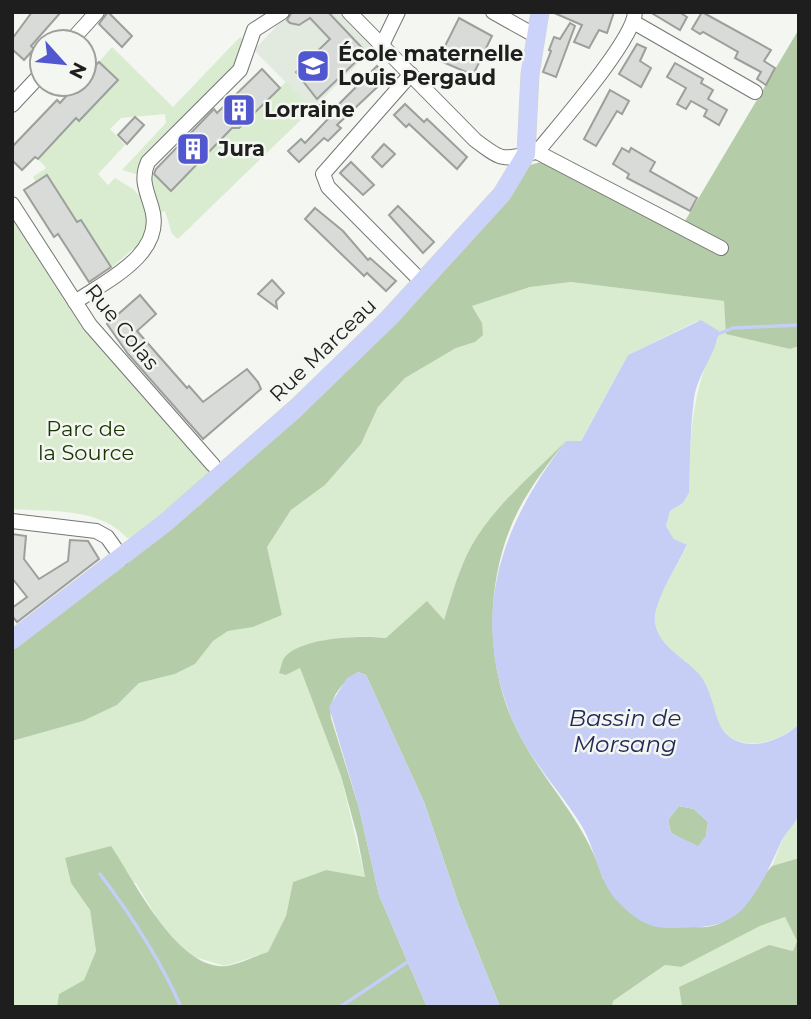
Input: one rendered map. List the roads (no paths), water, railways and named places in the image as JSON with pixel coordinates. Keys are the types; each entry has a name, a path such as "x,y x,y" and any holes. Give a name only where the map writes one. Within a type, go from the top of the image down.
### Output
{"main road":[{"name":"Rue Marceau","path":"12,640 122,558 222,476 389,318 507,187 532,153 528,91 540,12"}],"street":[{"path":"83,28 97,12"},
{"path":"75,302 115,275 148,246 155,231 155,221 143,181 148,162 240,70 248,44 259,25 282,12"},
{"path":"349,12 493,153 509,159 532,153 635,18 755,92"},
{"path":"382,45 398,12"},
{"path":"495,13 536,36"},
{"path":"411,74 323,174 328,187 422,282"},
{"path":"12,105 28,88"},
{"path":"532,153 721,248"},
{"name":"Rue Colas","path":"12,204 90,326 213,466"},
{"path":"12,521 96,531 107,537 122,558"}],"water":[{"name":"Bassin de Morsang","path":"701,320 719,331 694,399 689,493 683,503 670,511 666,526 674,539 687,545 661,595 655,623 662,639 704,681 720,725 727,735 736,741 758,744 780,737 799,724 801,794 798,817 784,837 752,898 741,911 729,919 710,926 654,926 638,919 612,895 580,823 529,751 515,726 501,687 494,649 493,612 497,576 523,508 542,474 566,441 581,441 628,355","holes":["679,806 694,809 708,822 706,836 698,846 671,833 668,820"]},
{"path":"358,672 366,675 424,802 459,905 500,1007 427,1007 379,895 359,808 329,707 347,678"}],"waterway":[{"path":"718,334 733,328 799,325"},
{"path":"100,874 144,938 181,1007"},
{"path":"340,1007 409,961"}],"place":[{"name":"École maternelle Louis Pergaud","path":"313,66"},
{"name":"Lorraine","path":"239,110"},
{"name":"Jura","path":"193,149"}],"park label":[{"name":"Parc de la Source","path":"86,441"}]}
